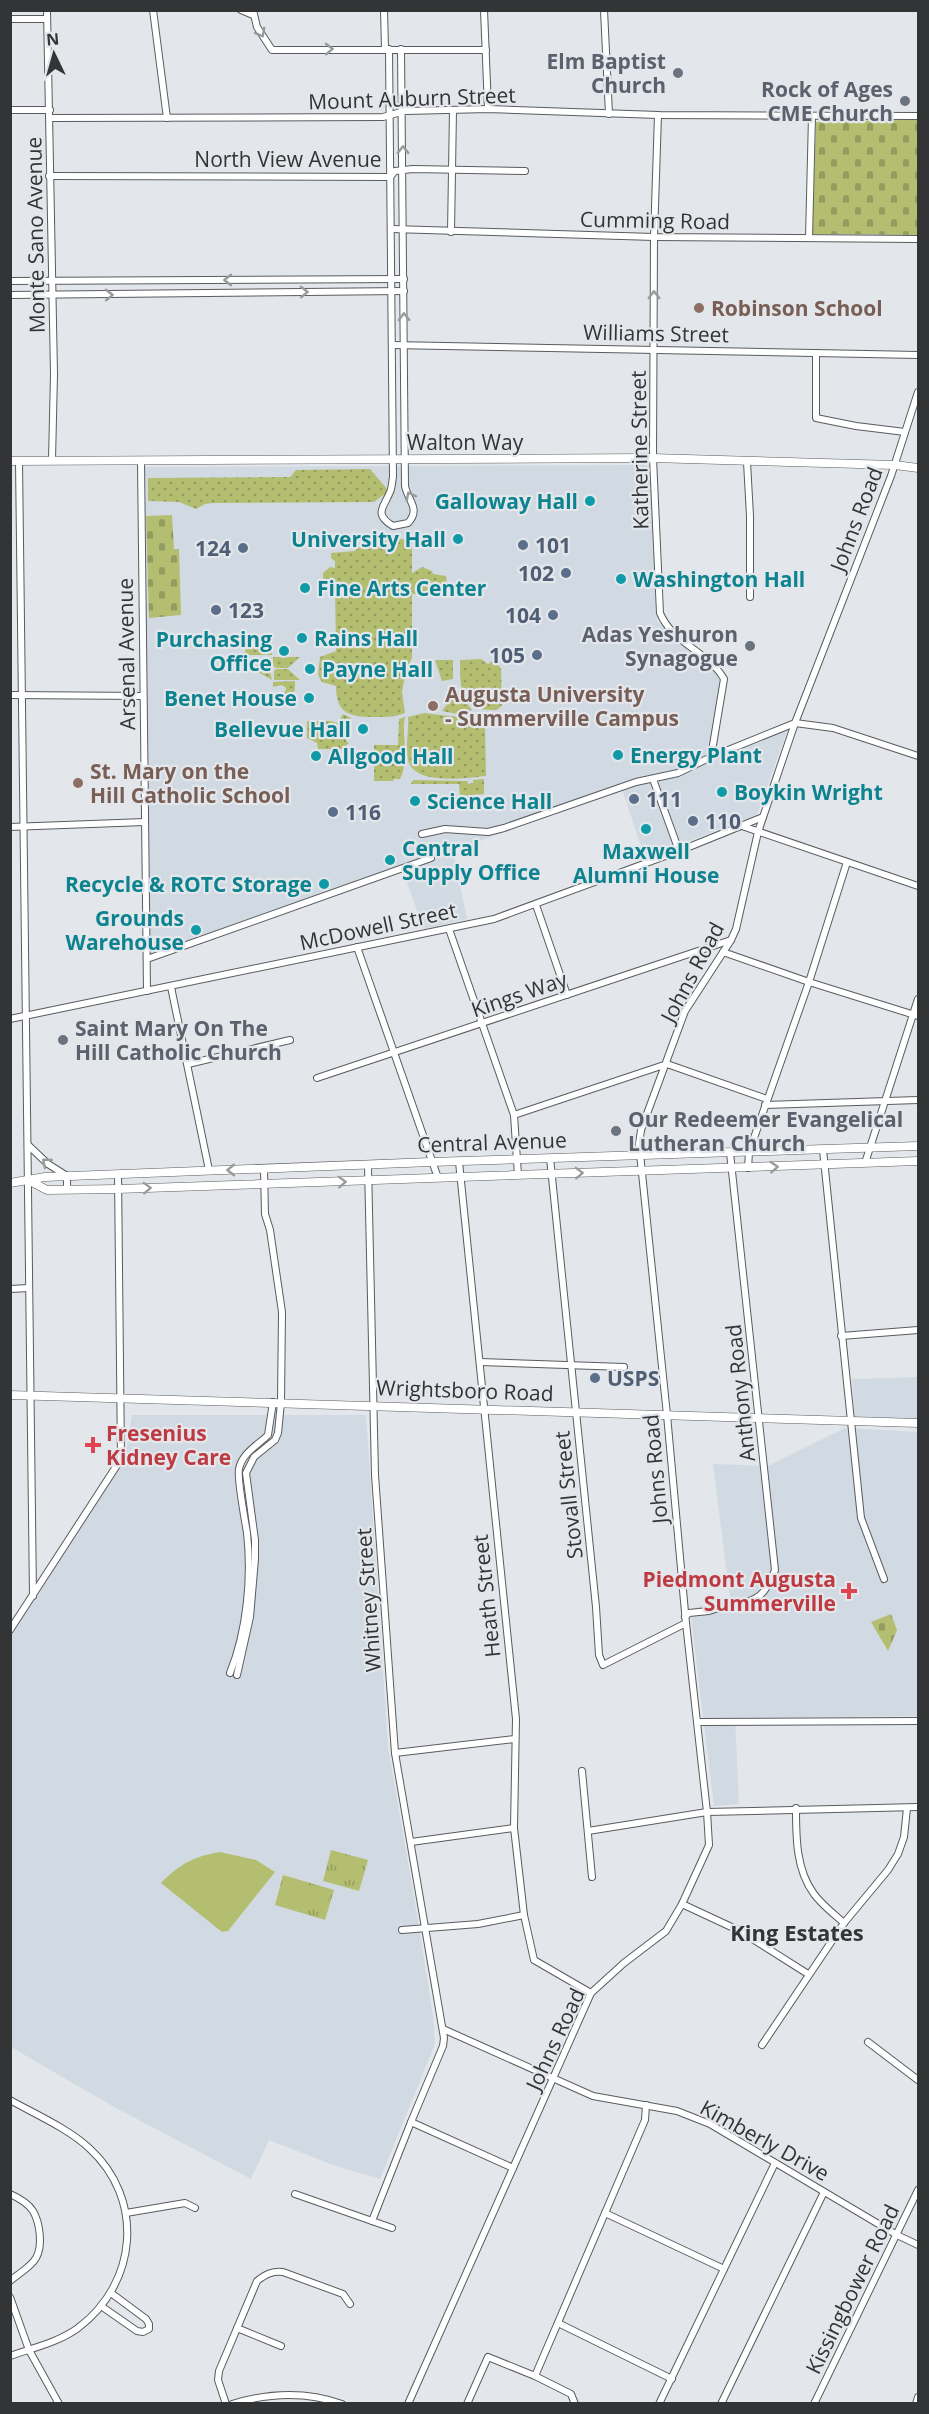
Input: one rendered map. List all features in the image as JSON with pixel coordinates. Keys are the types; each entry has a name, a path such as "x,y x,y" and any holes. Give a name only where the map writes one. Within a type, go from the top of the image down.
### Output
{"main road":[{"name":"Walton Way","path":"15,461 653,458 895,465 918,468"},
{"name":"Central Avenue","path":"10,1183 45,1177 209,1170 264,1170 431,1162 918,1146"},
{"name":"Central Avenue","path":"28,1180 47,1190 118,1189 918,1161"},
{"name":"Wrightsboro Road","path":"10,1395 918,1423"}],"street":[{"name":"Monte Sano Avenue","path":"47,10 54,374 52,460"},
{"path":"153,10 167,118"},
{"path":"241,10 253,13 258,27 272,50 486,50"},
{"path":"384,10 392,229 393,459 391,488 381,506 382,515 387,523 393,526 408,523 415,512 405,486 401,49"},
{"path":"484,10 488,109"},
{"path":"604,10 609,114"},
{"path":"10,19 47,19"},
{"name":"Mount Auburn Street","path":"50,118 389,117 402,112 488,109 658,115 918,116"},
{"path":"10,110 50,110"},
{"path":"451,232 453,110"},
{"name":"Katherine Street","path":"658,115 654,237 653,458 660,613 667,626 711,662 724,679 711,757"},
{"path":"809,238 812,116"},
{"name":"North View Avenue","path":"49,176 390,177 395,171 403,170 525,171"},
{"name":"Cumming Road","path":"392,229 654,237 918,239"},
{"path":"10,281 404,279"},
{"path":"193,280 193,294"},
{"path":"273,280 273,293"},
{"path":"10,295 404,291"},
{"name":"Williams Street","path":"392,345 918,355"},
{"path":"816,353 816,418 905,432"},
{"name":"Johns Road","path":"408,2403 591,1993 666,1930 682,1904 709,1845 641,1170 639,1144 641,1130 686,1011 731,940 736,928 763,817 795,723 895,465 918,392"},
{"path":"393,398 405,398"},
{"path":"15,461 22,695 33,1596"},
{"name":"Arsenal Avenue","path":"141,461 147,991"},
{"path":"747,462 750,597"},
{"path":"10,695 143,696"},
{"path":"422,834 445,829 488,832 504,828 636,782 678,773 795,723 832,728 918,756"},
{"path":"653,779 679,851"},
{"name":"McDowell Street","path":"10,1019 494,919 679,851 763,817"},
{"path":"10,827 145,822"},
{"path":"742,826 918,886"},
{"path":"147,959 431,858"},
{"path":"748,1168 749,1152 809,982 847,862"},
{"path":"536,905 567,994"},
{"path":"449,929 514,1115 518,1175"},
{"name":"Kings Way","path":"317,1078 482,1025 567,994 731,940"},
{"path":"357,948 438,1178"},
{"path":"723,952 809,982 916,1015"},
{"path":"171,987 209,1170"},
{"path":"865,1163 884,1101 916,1015 918,999"},
{"path":"188,1064 290,1040"},
{"path":"514,1115 667,1064 766,1102 918,1100"},
{"path":"28,1145 48,1164 67,1176 67,1190"},
{"path":"823,1150 862,1523 884,1579"},
{"name":"Anthony Road","path":"686,1620 689,1613 709,1611 755,1600 770,1582 775,1570 730,1153"},
{"name":"Stovall Street","path":"550,1158 599,1655 603,1665 686,1620"},
{"name":"Heath Street","path":"459,1162 516,1719 514,1828 524,1915 534,1960 591,1993"},
{"name":"Whitney Street","path":"368,1166 376,1487 395,1753 443,2029"},
{"path":"234,1674 250,1617 254,1582 255,1540 246,1473 254,1457 275,1440 278,1433 277,1402 282,1312 270,1230 265,1214 264,1170"},
{"path":"10,1630 121,1459 118,1174"},
{"path":"10,1289 29,1288"},
{"path":"841,1336 918,1330"},
{"path":"480,1362 624,1367"},
{"path":"698,1722 918,1721"},
{"path":"395,1753 515,1739"},
{"path":"582,1771 592,1877"},
{"path":"588,1831 707,1812 918,1807"},
{"path":"762,2045 844,1923 888,1870 898,1854 904,1837 907,1808"},
{"path":"796,1809 796,1844 804,1876 813,1893 844,1923"},
{"path":"411,1842 514,1828"},
{"path":"682,1904 740,1931 808,1974"},
{"path":"402,1930 478,1924 524,1915"},
{"path":"372,2221 443,2046 443,2029"},
{"name":"Kimberly Drive","path":"443,2029 593,2096 677,2111 710,2124 897,2235 918,2245"},
{"path":"868,2042 918,2080"},
{"path":"10,2100 89,2147 119,2189 126,2213 127,2244 119,2278 111,2293 76,2330 10,2356"},
{"path":"535,2376 645,2120 646,2105"},
{"path":"411,2121 513,2168"},
{"path":"659,2403 775,2163"},
{"name":"Kissingbower Road","path":"814,2403 918,2190"},
{"path":"721,2403 824,2192"},
{"path":"10,2194 22,2199 34,2212 39,2228 40,2245 36,2259 10,2280"},
{"path":"295,2194 392,2228"},
{"path":"126,2213 185,2203 195,2208"},
{"path":"605,2213 724,2270"},
{"path":"226,2403 218,2380 257,2281 265,2274 275,2271 283,2272 343,2294 350,2304"},
{"path":"101,2306 137,2331 144,2332 149,2329 146,2319 111,2293"},
{"path":"10,2297 29,2350 59,2403"},
{"path":"558,2323 672,2379"},
{"path":"237,2328 281,2346"},
{"path":"467,2403 488,2357 571,2394 575,2403"},
{"path":"232,2403 256,2396 287,2394 342,2403"},
{"path":"916,2403 918,2397"}],"shaded area":[{"name":"Augusta University - Summerville Campus","path":"646,465 650,467 657,621 716,671 719,680 717,759 787,731 757,815 645,858 622,789 453,851 467,919 424,929 401,867 150,954 145,467"},
{"path":"918,1377 918,1419 855,1417 852,1379"},
{"path":"132,1415 366,1415 388,1747 433,2016 435,2044 380,2179 333,2165 269,2140 251,2179 114,2107 11,2047 11,1636 125,1460"},
{"name":"Piedmont Augusta Summerville","path":"845,1428 918,1432 918,1716 735,1718 739,1804 714,1806 690,1609 730,1598 713,1464 768,1466"}],"green space":[{"path":"918,119 918,235 812,234 816,122"},
{"path":"370,469 387,489 386,493 374,502 213,503 196,509 179,502 148,501 148,478 290,477 296,470"},
{"path":"172,515 174,549 179,549 181,615 149,618 146,516"},
{"path":"396,538 412,541 412,573 422,567 432,571 433,574 446,576 447,592 412,594 412,658 409,664 401,669 405,675 402,692 405,713 384,717 353,715 347,713 339,704 336,686 322,682 318,675 320,657 336,651 335,585 323,585 323,573 330,567 335,568 335,561 331,558 331,553 355,551 357,548"},
{"path":"250,637 272,637 272,655 244,655"},
{"path":"273,657 300,657 288,668 276,668 273,666"},
{"path":"272,658 269,668 272,680 255,670 255,666"},
{"path":"481,659 488,664 495,659 501,669 502,705 497,710 485,710 469,704 462,691 460,660"},
{"path":"435,660 453,660 453,679 442,681"},
{"path":"276,669 288,669 300,680 274,680"},
{"path":"295,681 295,690 290,698 282,701 282,694 285,693 286,688 282,685 273,687 273,682"},
{"path":"457,690 472,710 457,714 442,711"},
{"path":"424,713 457,717 477,713 482,716 485,725 486,776 430,777 412,768 407,755 408,717"},
{"path":"343,714 351,718 344,730 346,741 349,743 342,749 318,749 317,743 307,738 307,721 337,723"},
{"path":"405,717 405,756 400,779 374,781 374,745 398,745 399,719"},
{"path":"484,779 484,794 460,796 459,784 411,784 413,780 468,781 468,784 473,783 473,780"},
{"path":"891,1614 897,1630 888,1651 871,1622"},
{"path":"331,1850 368,1860 359,1891 323,1881"},
{"path":"220,1852 256,1860 275,1872 228,1931 222,1932 161,1883 188,1862"},
{"path":"283,1875 334,1890 325,1920 275,1905"},
{"path":"294,1881 307,1885 300,1910 287,1907"},
{"path":"309,1888 318,1891 312,1910 303,1908"},
{"path":"321,1892 330,1894 324,1914 315,1911"}],"place":[{"name":"Elm Baptist Church","path":"678,73"},
{"name":"Rock of Ages CME Church","path":"905,101"},
{"name":"Robinson School","path":"699,308"},
{"name":"Galloway Hall","path":"590,501"},
{"name":"University Hall","path":"458,539"},
{"name":"101","path":"523,545"},
{"name":"124","path":"243,548"},
{"name":"102","path":"566,573"},
{"name":"Washington Hall","path":"621,579"},
{"name":"Fine Arts Center","path":"305,588"},
{"name":"123","path":"216,610"},
{"name":"104","path":"553,615"},
{"name":"Rains Hall","path":"302,638"},
{"name":"Adas Yeshuron Synagogue","path":"750,646"},
{"name":"Purchasing Office","path":"284,651"},
{"name":"105","path":"537,655"},
{"name":"Payne Hall","path":"310,669"},
{"name":"Benet House","path":"309,698"},
{"name":"Augusta University - Summerville Campus","path":"433,706"},
{"name":"Bellevue Hall","path":"363,729"},
{"name":"Energy Plant","path":"618,755"},
{"name":"Allgood Hall","path":"316,756"},
{"name":"St. Mary on the Hill Catholic School","path":"78,783"},
{"name":"Boykin Wright","path":"722,792"},
{"name":"111","path":"634,799"},
{"name":"Science Hall","path":"415,801"},
{"name":"116","path":"333,812"},
{"name":"110","path":"693,821"},
{"name":"Maxwell Alumni House","path":"646,829"},
{"name":"Central Supply Office","path":"390,860"},
{"name":"Recycle & ROTC Storage","path":"324,884"},
{"name":"Grounds Warehouse","path":"196,930"},
{"name":"Saint Mary On The Hill Catholic Church","path":"63,1040"},
{"name":"Our Redeemer Evangelical Lutheran Church","path":"616,1131"},
{"name":"USPS","path":"595,1378"},
{"name":"Fresenius Kidney Care","path":"93,1445"},
{"name":"Piedmont Augusta Summerville","path":"849,1591"}],"district":[{"name":"King Estates","path":"797,1932"}]}
